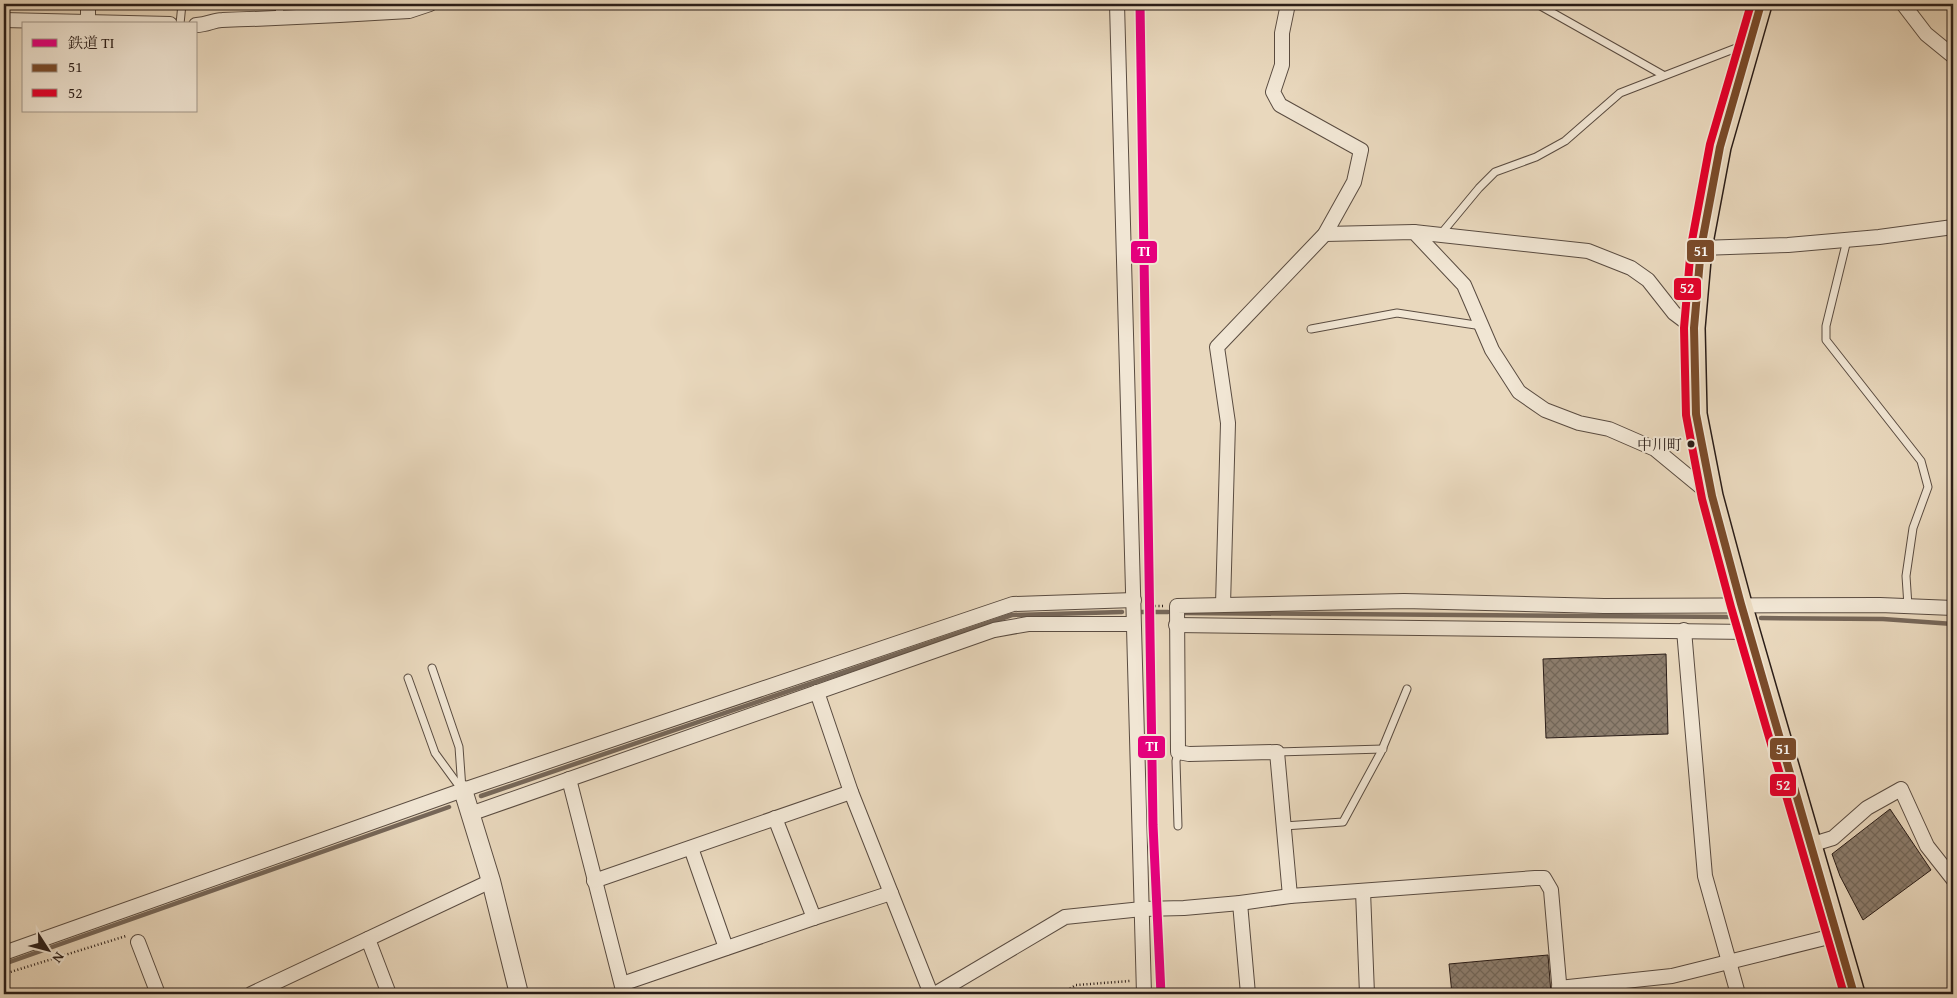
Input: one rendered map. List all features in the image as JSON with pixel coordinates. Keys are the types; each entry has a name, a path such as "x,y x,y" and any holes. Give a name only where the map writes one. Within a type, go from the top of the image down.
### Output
{"main road":[{"path":"1761,4 1720,147 1700,248 1694,328 1696,414 1712,496 1741,604 1854,994"}],"street":[{"path":"88,4 88,21"},
{"path":"198,25 206,25 218,20 409,11 430,4"},
{"path":"1117,4 1140,603 1133,624 1144,987"},
{"path":"1223,605 1228,423 1217,347 1325,234 1354,182 1361,150 1280,105 1273,92 1282,65 1282,33 1288,4"},
{"path":"1903,4 1926,34 1953,56"},
{"path":"4,20 115,22"},
{"path":"1700,248 1788,245 1953,227"},
{"path":"1325,234 1414,232 1588,251 1631,268 1648,280 1674,313 1694,328"},
{"path":"1414,232 1464,286 1492,350 1519,392 1545,410 1579,423 1609,429 1655,449 1712,496"},
{"path":"1290,896 1277,752 1189,754 1178,752 1177,606 1404,601 1604,606 1741,604 1953,608"},
{"path":"4,953 462,790 1013,604 1140,603"},
{"path":"470,814 994,630 1028,624 1133,624"},
{"path":"1176,625 1749,632"},
{"path":"1684,630 1705,876 1738,994"},
{"path":"816,692 851,792 931,994"},
{"path":"569,779 623,989 726,948 891,893"},
{"path":"1810,845 1833,838 1867,808 1901,789 1927,846 1953,879"},
{"path":"462,790 491,881 519,994"},
{"path":"594,882 851,792"},
{"path":"775,818 814,918"},
{"path":"691,848 726,948"},
{"path":"936,994 1065,917 1142,909 1240,903 1290,896 1544,878 1551,890 1559,991 1672,976 1728,960 1837,935"},
{"path":"251,994 273,990 368,939 491,881"},
{"path":"1364,890 1367,994"},
{"path":"1240,903 1248,994"},
{"path":"368,939 389,994"},
{"path":"138,942 158,994"}],"lane":[{"path":"180,22 182,4"},
{"path":"279,18 280,4"},
{"path":"1537,4 1663,75"},
{"path":"1440,235 1479,188 1495,172 1536,157 1566,141 1620,92 1749,43"},
{"path":"1847,240 1826,326 1826,340 1921,462 1928,487 1913,528 1906,576 1908,606"},
{"path":"1311,329 1397,313 1482,326"},
{"path":"432,668 460,747 462,790"},
{"path":"408,678 435,753 462,790"},
{"path":"1284,826 1343,822 1383,749 1407,689"},
{"path":"1277,752 1383,749"},
{"path":"1178,752 1176,761 1178,826"}],"path":[{"path":"1140,603 1169,606"},
{"path":"4,974 126,936 138,942"},
{"path":"1061,994 1076,985 1144,987"}],"building":[{"path":"1666,654 1668,734 1546,738 1543,659"},
{"path":"1890,809 1931,870 1863,920 1840,876 1832,854"},
{"path":"1548,955 1551,994 1452,994 1449,964"}],"waterway":[{"path":"481,796 1012,615 1122,612"},
{"path":"1141,612 1168,612"},
{"path":"1185,613 1733,617"},
{"path":"1761,618 1883,619 1953,624"},
{"path":"4,964 449,807"}],"rail line":[{"name":"TI","path":"1140,4 1153,825 1161,994"}],"transit line":[{"name":"52","path":"1751,4 1710,144 1691,246 1684,328 1686,415 1702,499 1731,607 1844,994"},
{"name":"51","path":"1761,4 1720,147 1701,248 1694,328 1696,414 1712,496 1741,604 1854,994"}],"place":[{"name":"中川町","path":"1691,444"}]}
